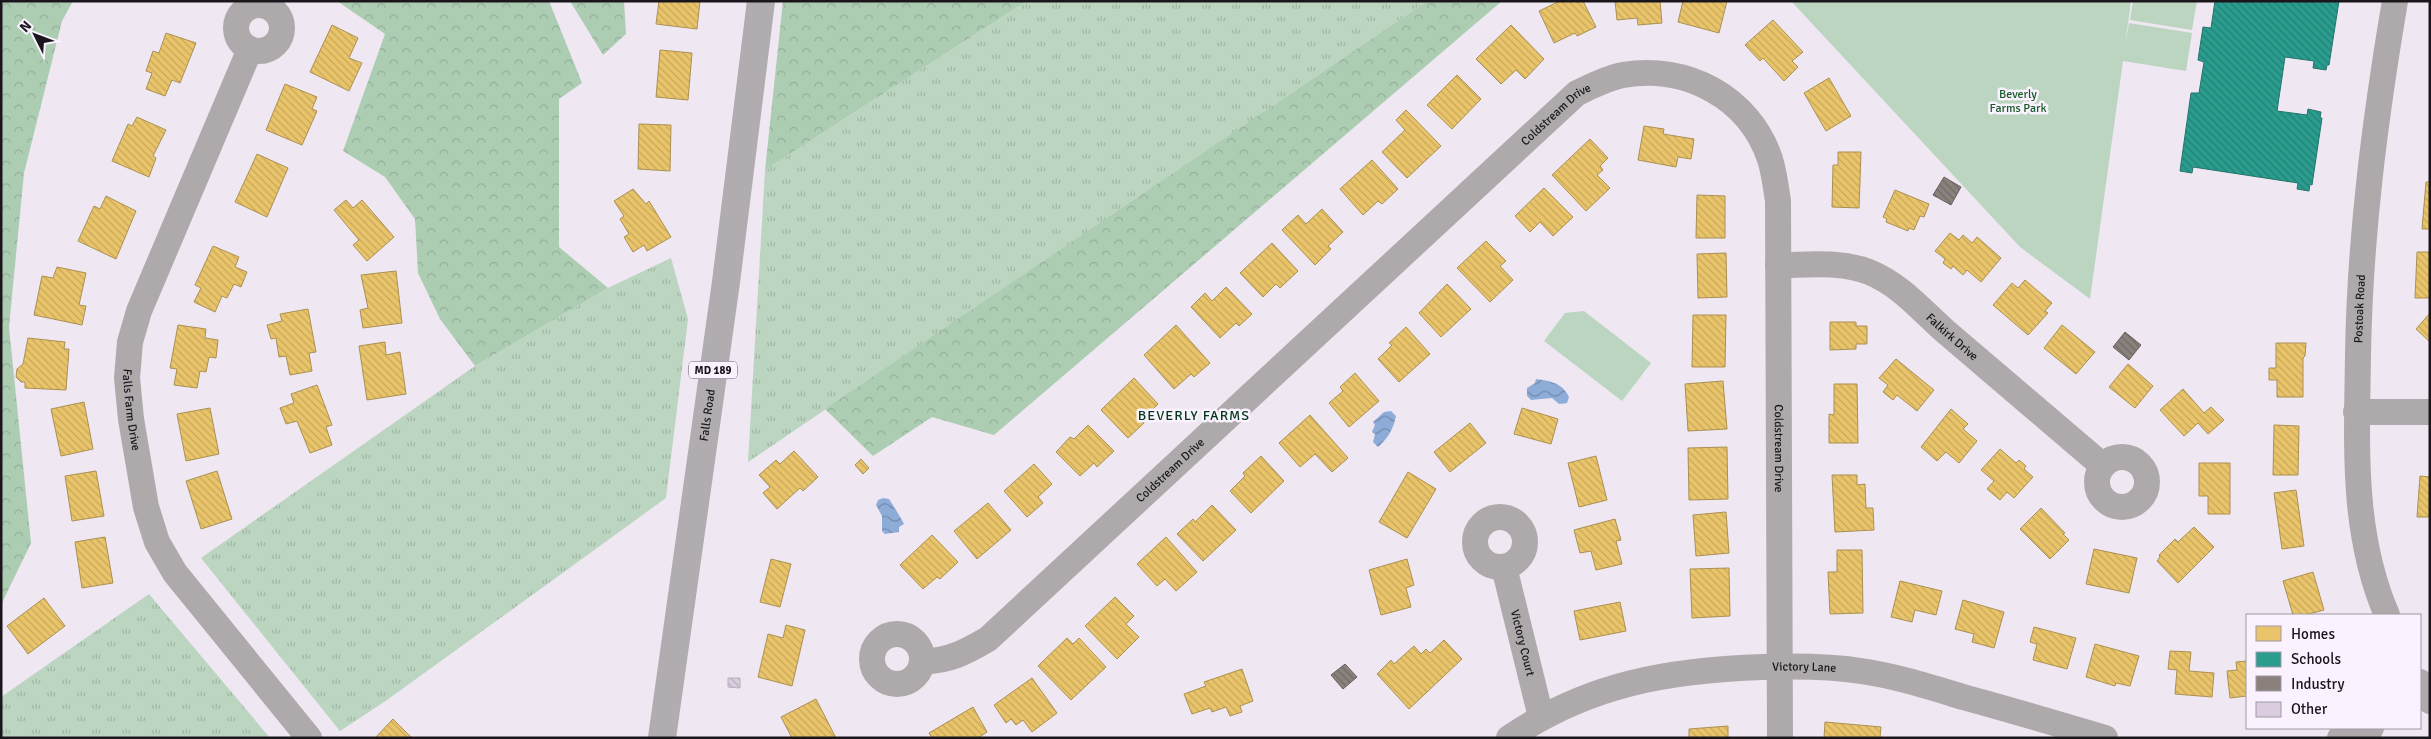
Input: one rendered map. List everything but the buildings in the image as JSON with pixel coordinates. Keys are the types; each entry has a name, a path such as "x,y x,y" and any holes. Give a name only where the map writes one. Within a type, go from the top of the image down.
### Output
{"main road":[{"name":"Falls Road","path":"662,738 723,301 761,1"}],"street":[{"name":"Postoak Road","path":"2387,614 2369,562 2360,519 2356,412 2358,320 2370,161 2395,1"},
{"name":"Falls Farm Drive","path":"250,49 139,311 130,342 127,378 131,419 143,487 156,542 175,573 309,738"},
{"name":"Coldstream Drive","path":"922,661 943,660 965,653 988,639 1577,93 1598,82 1621,75 1644,72 1669,74 1694,80 1709,87 1736,107 1760,138 1775,178 1778,200 1780,738"},
{"name":"Falkirk Drive","path":"1778,266 1848,266 1868,272 1891,283 1910,296 1942,329 2103,466"},
{"path":"2356,412 2430,412"},
{"name":"Victory Court","path":"1504,567 1541,717"},
{"name":"Victory Lane","path":"1509,738 1541,717 1588,696 1663,675 1704,669 1779,667 1859,670 1901,678 2105,738"},
{"path":"2421,684 2430,702"},
{"path":"2340,738 2368,729"}],"green space":[{"path":"1,1 73,1 62,21 24,173 9,327 31,543 1,605"},
{"path":"337,1 549,1 582,83 559,99 559,247 608,288 475,366 440,319 418,273 415,219 385,177 343,151 385,34"},
{"path":"570,1 624,1 626,34 603,55"},
{"path":"783,1 1027,1 765,170"},
{"path":"1027,1 1427,1 748,462 765,170"},
{"path":"1427,1 1502,1 994,435 932,417 873,456 825,409"},
{"name":"Beverly Farms Park","path":"1791,1 2131,1 2125,46 2129,23 2192,33 2186,71 2123,61 2090,299 2020,247"},
{"path":"2133,1 2197,1 2192,30 2130,20"},
{"path":"671,258 688,319 666,498 387,700 340,731 201,558 475,366 608,288"},
{"path":"1584,311 1651,363 1622,401 1544,341 1565,313"},
{"path":"149,594 270,738 1,738 1,697"}],"water":[{"path":"1536,379 1551,382 1563,389 1569,397 1567,403 1559,404 1552,398 1531,400 1527,396 1527,388 1535,383"},
{"path":"1391,411 1396,416 1392,430 1378,447 1373,442 1375,434 1372,432 1375,425 1373,422 1384,412"},
{"path":"883,498 889,499 904,524 899,527 899,532 885,534 882,531 882,516 876,505 878,500"}],"district":[{"name":"BEVERLY FARMS","path":"1194,415"}]}
